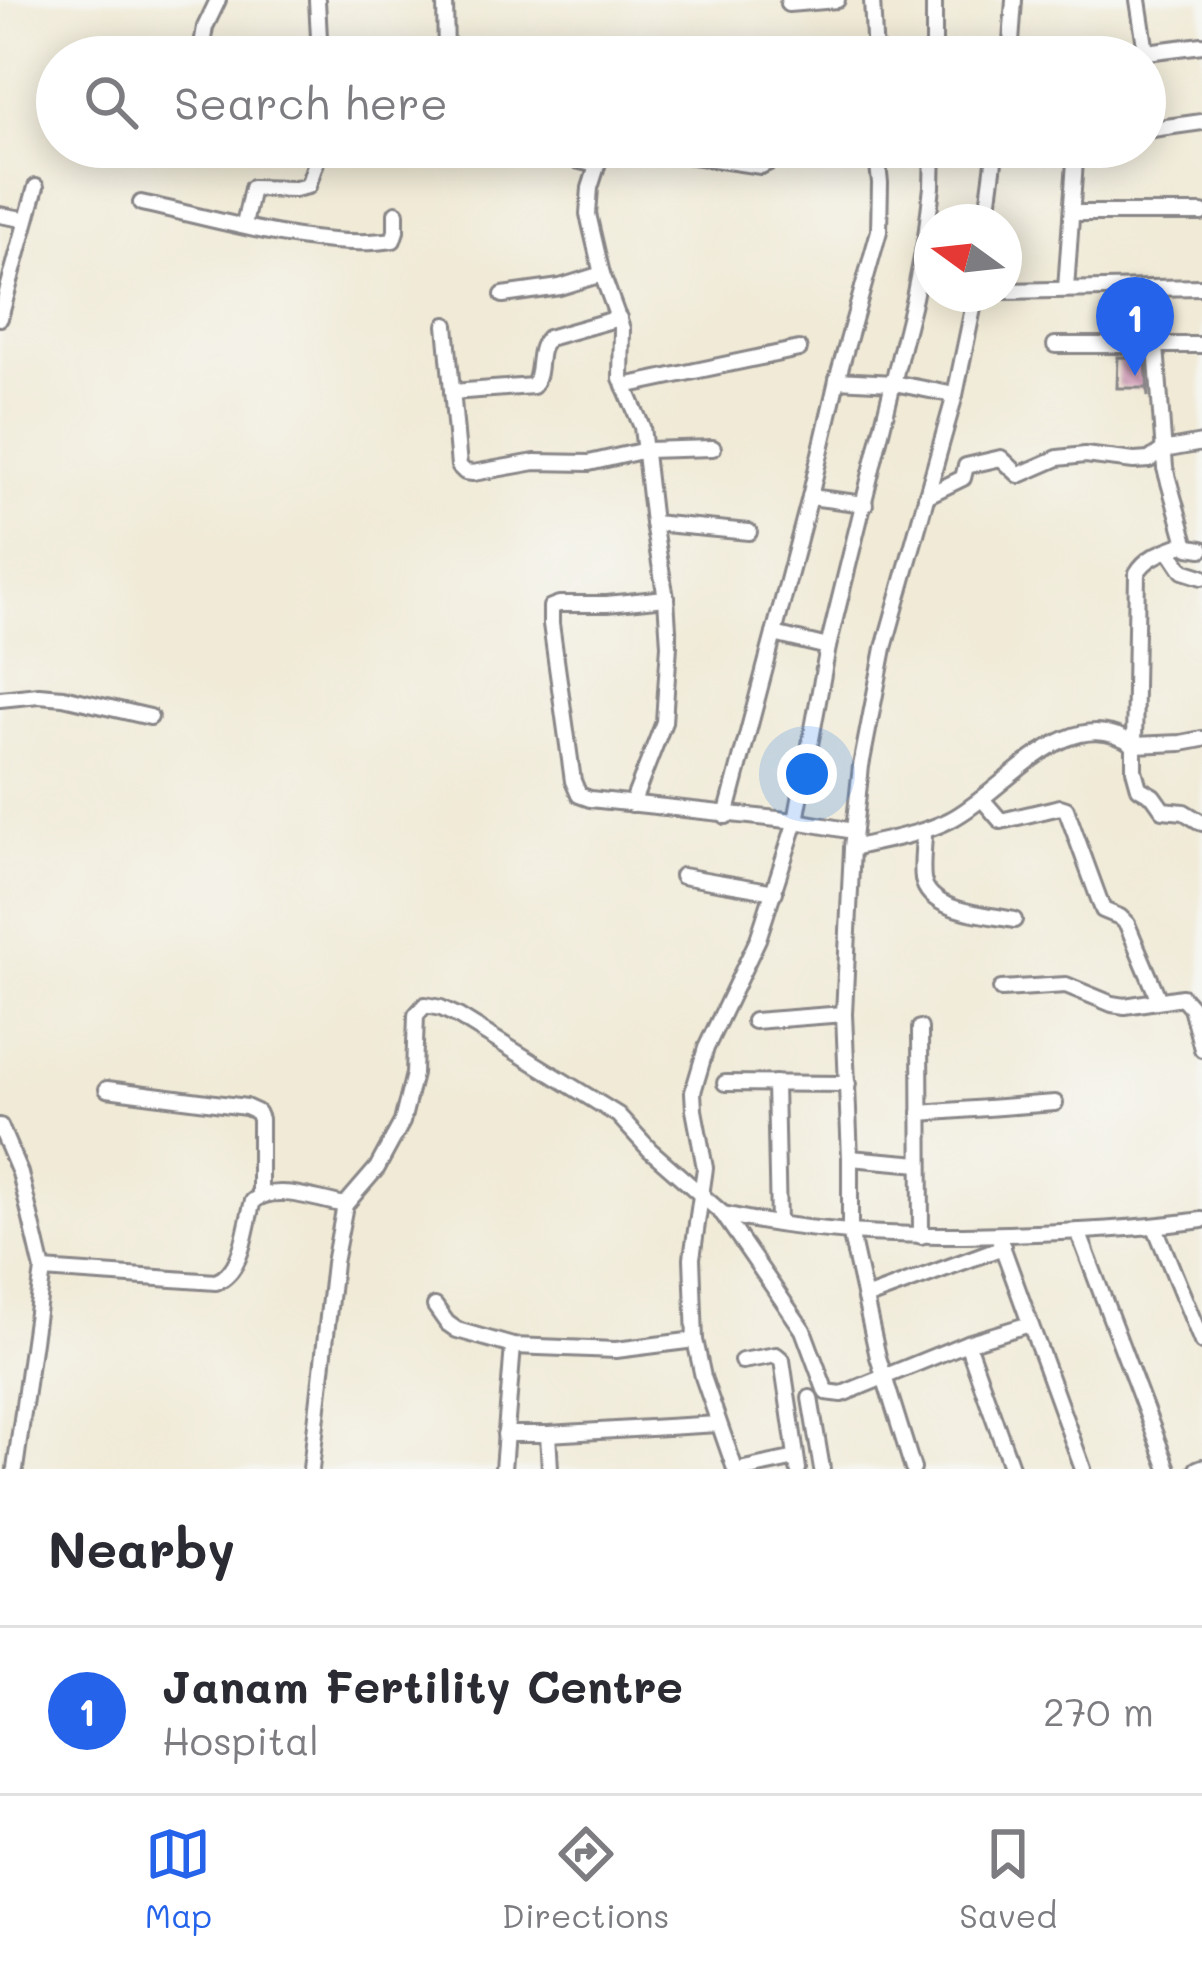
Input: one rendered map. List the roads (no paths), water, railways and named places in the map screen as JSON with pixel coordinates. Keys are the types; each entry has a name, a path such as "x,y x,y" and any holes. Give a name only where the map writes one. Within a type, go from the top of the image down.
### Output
{"street":[{"path":"204,36 218,0"},
{"path":"317,0 319,36"},
{"path":"445,0 446,36"},
{"path":"788,4 837,0"},
{"path":"872,0 874,36"},
{"path":"934,0 934,36"},
{"path":"1011,36 1014,0"},
{"path":"1138,0 1144,36"},
{"path":"1166,50 1202,45"},
{"path":"1166,127 1202,122"},
{"path":"244,225 253,188 308,186 314,168"},
{"path":"596,168 588,214 624,340 620,371 638,412 646,451 669,645 664,722 632,804"},
{"path":"727,816 879,231 878,168"},
{"path":"735,1469 695,1340 692,1258 705,1168 694,1110 696,1077 758,939 796,821 828,647 926,237 932,168"},
{"path":"988,204 993,168"},
{"path":"1066,289 1075,168"},
{"path":"0,318 36,187"},
{"path":"141,203 321,239 388,241 396,236 396,212"},
{"path":"1073,213 1202,213"},
{"path":"0,214 17,218"},
{"path":"503,295 560,287 602,274"},
{"path":"1022,290 1202,286"},
{"path":"913,1469 884,1376 850,1231 844,1014 852,839 884,648 955,395 972,312"},
{"path":"452,392 533,386 548,338 619,318"},
{"path":"446,325 459,466 465,472 535,462 590,464 646,451 713,448"},
{"path":"1055,346 1202,345"},
{"path":"1156,346 1165,468 1186,543 1202,549"},
{"path":"624,386 799,350"},
{"path":"837,380 894,383 955,395"},
{"path":"926,496 963,478 966,466 1000,458 1019,475 1058,458 1150,460 1163,450 1202,443"},
{"path":"810,497 865,504"},
{"path":"653,524 749,532"},
{"path":"1186,543 1158,554 1137,573 1134,770 1139,788 1163,810 1184,812 1202,824"},
{"path":"1168,550 1183,571 1202,577"},
{"path":"666,598 551,608 579,795 822,825 852,839 924,831 963,813 1073,734 1104,732 1134,746 1202,739"},
{"path":"774,634 828,647"},
{"path":"0,699 63,697 150,717"},
{"path":"982,799 1000,821 1066,808 1103,910 1127,924 1159,1000"},
{"path":"924,831 923,879 929,893 951,907 1014,920"},
{"path":"682,876 776,892"},
{"path":"1001,988 1066,985 1125,1006 1182,998 1189,1002 1202,1049"},
{"path":"311,1469 345,1205 377,1168 402,1122 414,1074 416,1015 425,1005 458,1016 618,1115 650,1150 729,1215 803,1330 834,1393"},
{"path":"754,1021 844,1014"},
{"path":"920,1028 920,1236"},
{"path":"724,1083 848,1084"},
{"path":"771,1222 775,1083"},
{"path":"106,1089 246,1106 257,1112 260,1195"},
{"path":"920,1113 1055,1103"},
{"path":"0,1126 20,1173 43,1270 14,1469"},
{"path":"850,1158 920,1164"},
{"path":"43,1270 210,1283 223,1280 236,1265 253,1201 260,1195 274,1192 345,1205"},
{"path":"729,1215 850,1231 1000,1241 1202,1220"},
{"path":"1155,1227 1195,1304 1202,1342"},
{"path":"1078,1232 1168,1469"},
{"path":"865,1298 1000,1241"},
{"path":"1000,1241 1084,1469"},
{"path":"435,1306 457,1330 513,1346 616,1351 695,1340"},
{"path":"789,1401 867,1384 1030,1324"},
{"path":"968,1343 1012,1469"},
{"path":"503,1469 513,1346"},
{"path":"742,1361 779,1357 783,1363 797,1464 744,1469"},
{"path":"810,1398 822,1469"},
{"path":"505,1434 718,1424"},
{"path":"548,1434 550,1469"}],"place":[{"name":"Janam Fertility Centre","path":"1135,376"}]}
